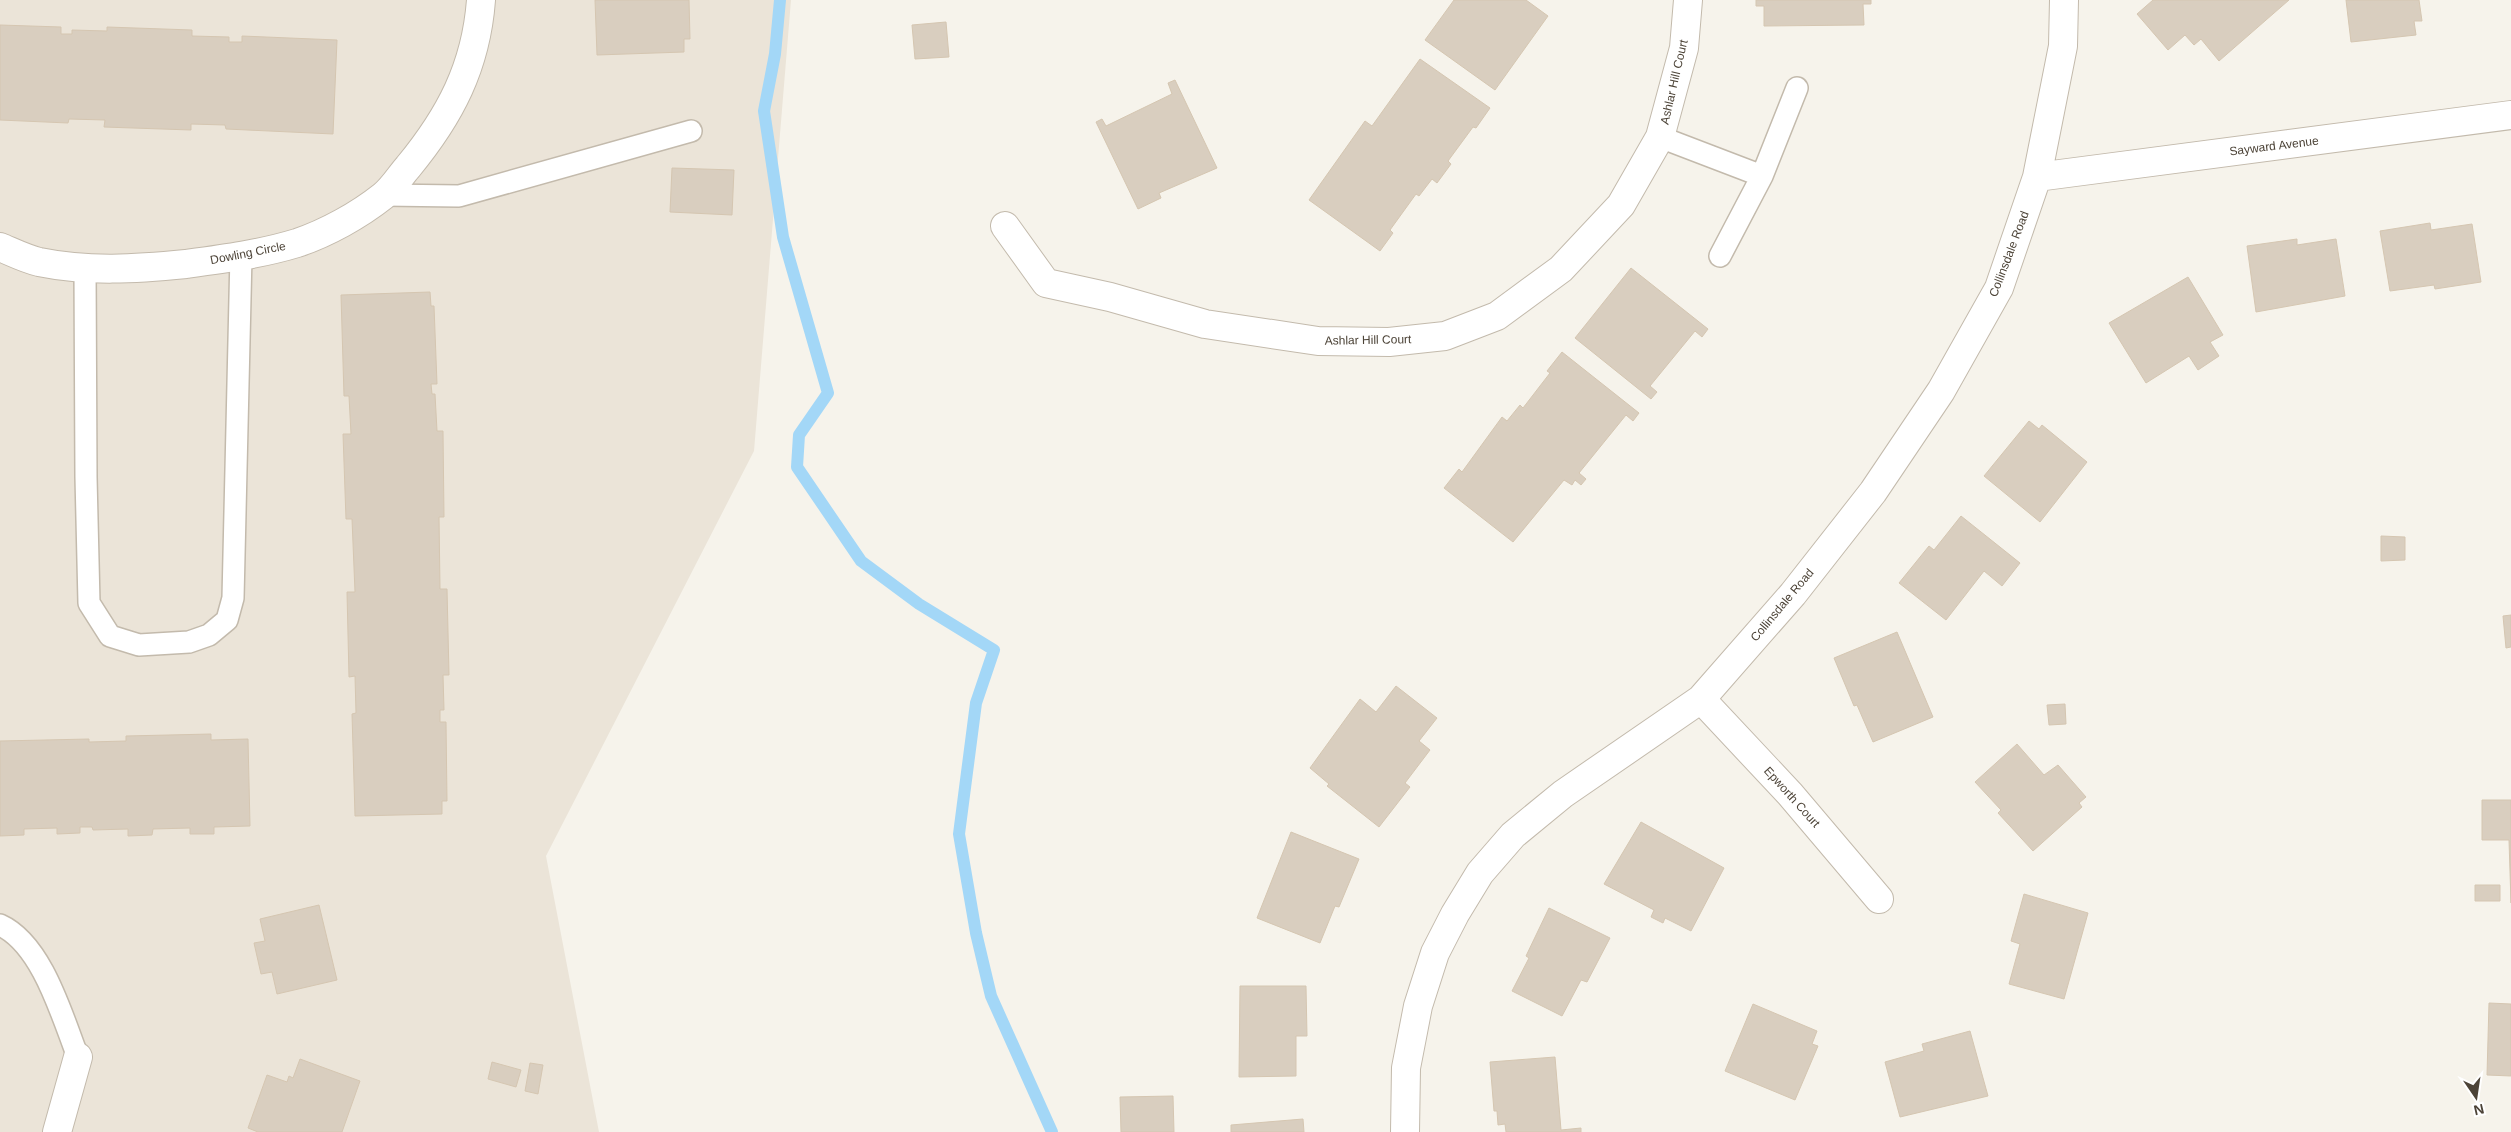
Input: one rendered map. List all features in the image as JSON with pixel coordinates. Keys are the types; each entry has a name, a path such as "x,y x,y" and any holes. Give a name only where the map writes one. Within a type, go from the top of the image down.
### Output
{"street":[{"name":"Dowling Circle","path":"0,247 37,262 85,268 143,269 241,255 299,242 338,225 384,195 426,145 449,112 466,73 480,16 481,0"},
{"name":"Ashlar Hill Court","path":"1005,226 1046,283 1110,297 1205,324 1318,342 1390,342 1445,336 1497,316 1562,269 1621,205 1660,137 1684,48 1688,0"},
{"name":"Collinsdale Road","path":"1405,1132 1406,1068 1418,1006 1435,953 1455,914 1480,873 1513,835 1563,794 1701,698 1793,594 1873,492 1941,390 1998,288 2037,177 2063,46 2064,0"},
{"name":"Sayward Avenue","path":"2037,177 2511,115"},
{"name":"Epworth Court","path":"1701,698 1790,794 1879,899"},
{"path":"57,1132 78,1056"}],"lane":[{"path":"1720,256 1762,176 1797,88"},
{"path":"384,195 459,196 691,131"},
{"path":"1660,137 1762,176"},
{"path":"85,268 89,603 110,636 138,645 189,642 209,635 227,620 233,598 241,255"},
{"path":"0,925 9,929 27,946 49,983 78,1056"}],"shaded area":[{"path":"0,0 791,0 754,451 546,856 599,1132 0,1132"}],"building":[{"path":"595,0 689,0 690,39 684,39 684,52 597,55"},
{"path":"1454,0 1526,0 1548,16 1495,90 1425,40"},
{"path":"1756,0 1871,0 1871,4 1863,4 1864,25 1764,26 1764,6 1756,6"},
{"path":"2153,0 2289,0 2219,61 2201,39 2194,45 2185,35 2168,50 2137,14"},
{"path":"2346,0 2419,0 2422,21 2414,21 2416,35 2351,42"},
{"path":"946,22 949,57 915,59 912,25"},
{"path":"0,25 61,27 61,34 72,34 72,30 107,31 107,27 192,30 192,36 229,37 229,42 242,42 242,36 337,40 333,134 226,129 225,125 191,124 191,130 104,127 105,120 69,119 68,123 0,120"},
{"path":"1420,59 1490,108 1476,128 1473,127 1448,161 1451,164 1437,183 1432,179 1419,196 1416,194 1390,230 1393,233 1380,251 1309,200 1365,121 1372,126"},
{"path":"1175,80 1217,168 1159,193 1161,198 1138,209 1096,122 1102,119 1106,126 1172,94 1168,83"},
{"path":"672,168 734,170 732,215 670,212"},
{"path":"2430,223 2431,230 2472,224 2481,282 2435,289 2434,285 2390,291 2380,231"},
{"path":"2297,239 2297,245 2336,239 2345,296 2256,312 2247,246"},
{"path":"1631,268 1708,329 1702,337 1695,331 1650,386 1657,392 1651,399 1575,338"},
{"path":"2188,277 2223,335 2210,342 2219,356 2198,370 2189,356 2146,383 2109,323"},
{"path":"430,292 431,306 434,306 437,384 431,384 432,394 435,394 437,431 443,431 444,517 439,517 440,589 447,589 449,675 443,675 444,710 440,710 440,722 446,722 447,801 442,801 442,814 355,816 352,714 356,713 355,676 349,677 347,592 355,592 352,519 346,519 343,434 351,434 349,396 344,396 341,295"},
{"path":"1562,352 1639,413 1633,421 1626,415 1579,473 1586,479 1581,485 1575,480 1572,485 1564,480 1513,542 1444,488 1459,469 1462,472 1502,417 1507,421 1520,405 1523,408 1550,373 1547,371"},
{"path":"2029,421 2039,429 2042,425 2087,462 2040,522 1984,476"},
{"path":"1961,516 2020,563 2002,586 1984,571 1946,620 1899,583 1929,546 1934,550"},
{"path":"2381,536 2405,537 2405,560 2381,561"},
{"path":"2511,615 2511,647 2506,648 2503,616"},
{"path":"1897,632 1933,717 1873,742 1857,705 1854,706 1834,658"},
{"path":"1396,686 1437,718 1419,741 1430,750 1405,783 1410,787 1379,827 1327,786 1329,784 1310,768 1360,699 1376,712"},
{"path":"2065,704 2066,724 2049,725 2047,705"},
{"path":"211,734 211,740 248,739 250,826 214,827 214,834 190,834 190,828 153,829 152,835 128,836 128,829 93,830 92,827 80,827 80,833 57,834 57,828 24,829 24,835 0,836 0,741 89,739 89,742 126,741 126,736"},
{"path":"2017,744 2044,775 2058,765 2086,797 2079,803 2082,807 2033,851 1998,813 2001,810 1975,782"},
{"path":"2482,800 2511,800 2511,903 2509,840 2482,840"},
{"path":"1641,822 1724,868 1691,931 1665,918 1663,923 1651,917 1654,910 1604,884"},
{"path":"1291,832 1359,859 1339,907 1335,906 1320,943 1257,918"},
{"path":"2475,885 2500,885 2500,901 2475,901"},
{"path":"2024,894 2088,913 2064,999 2009,984 2020,944 2011,941"},
{"path":"319,905 337,980 277,994 272,972 261,974 254,943 265,941 260,919"},
{"path":"1549,908 1610,938 1587,982 1581,980 1562,1016 1512,991 1529,958 1526,956"},
{"path":"1240,986 1306,986 1307,1036 1296,1036 1296,1076 1239,1077"},
{"path":"2489,1003 2511,1004 2511,1076 2487,1075"},
{"path":"1753,1004 1817,1031 1812,1044 1818,1046 1795,1100 1725,1071"},
{"path":"1970,1031 1988,1096 1900,1117 1885,1062 1924,1051 1922,1044"},
{"path":"1555,1057 1561,1130 1581,1128 1581,1132 1506,1132 1505,1124 1498,1125 1497,1111 1494,1111 1490,1062"},
{"path":"300,1059 360,1081 342,1132 258,1132 248,1128 267,1075 287,1082 289,1076 293,1078"},
{"path":"492,1062 521,1070 516,1087 488,1079"},
{"path":"530,1063 543,1065 538,1094 525,1091"},
{"path":"1173,1096 1174,1132 1121,1132 1120,1097"},
{"path":"1303,1119 1304,1132 1231,1132 1231,1125"}],"waterway":[{"path":"780,0 775,54 764,111 783,237 828,393 799,435 797,467 861,561 919,604 994,650 976,703 959,834 976,933 991,996 1052,1132"}]}
